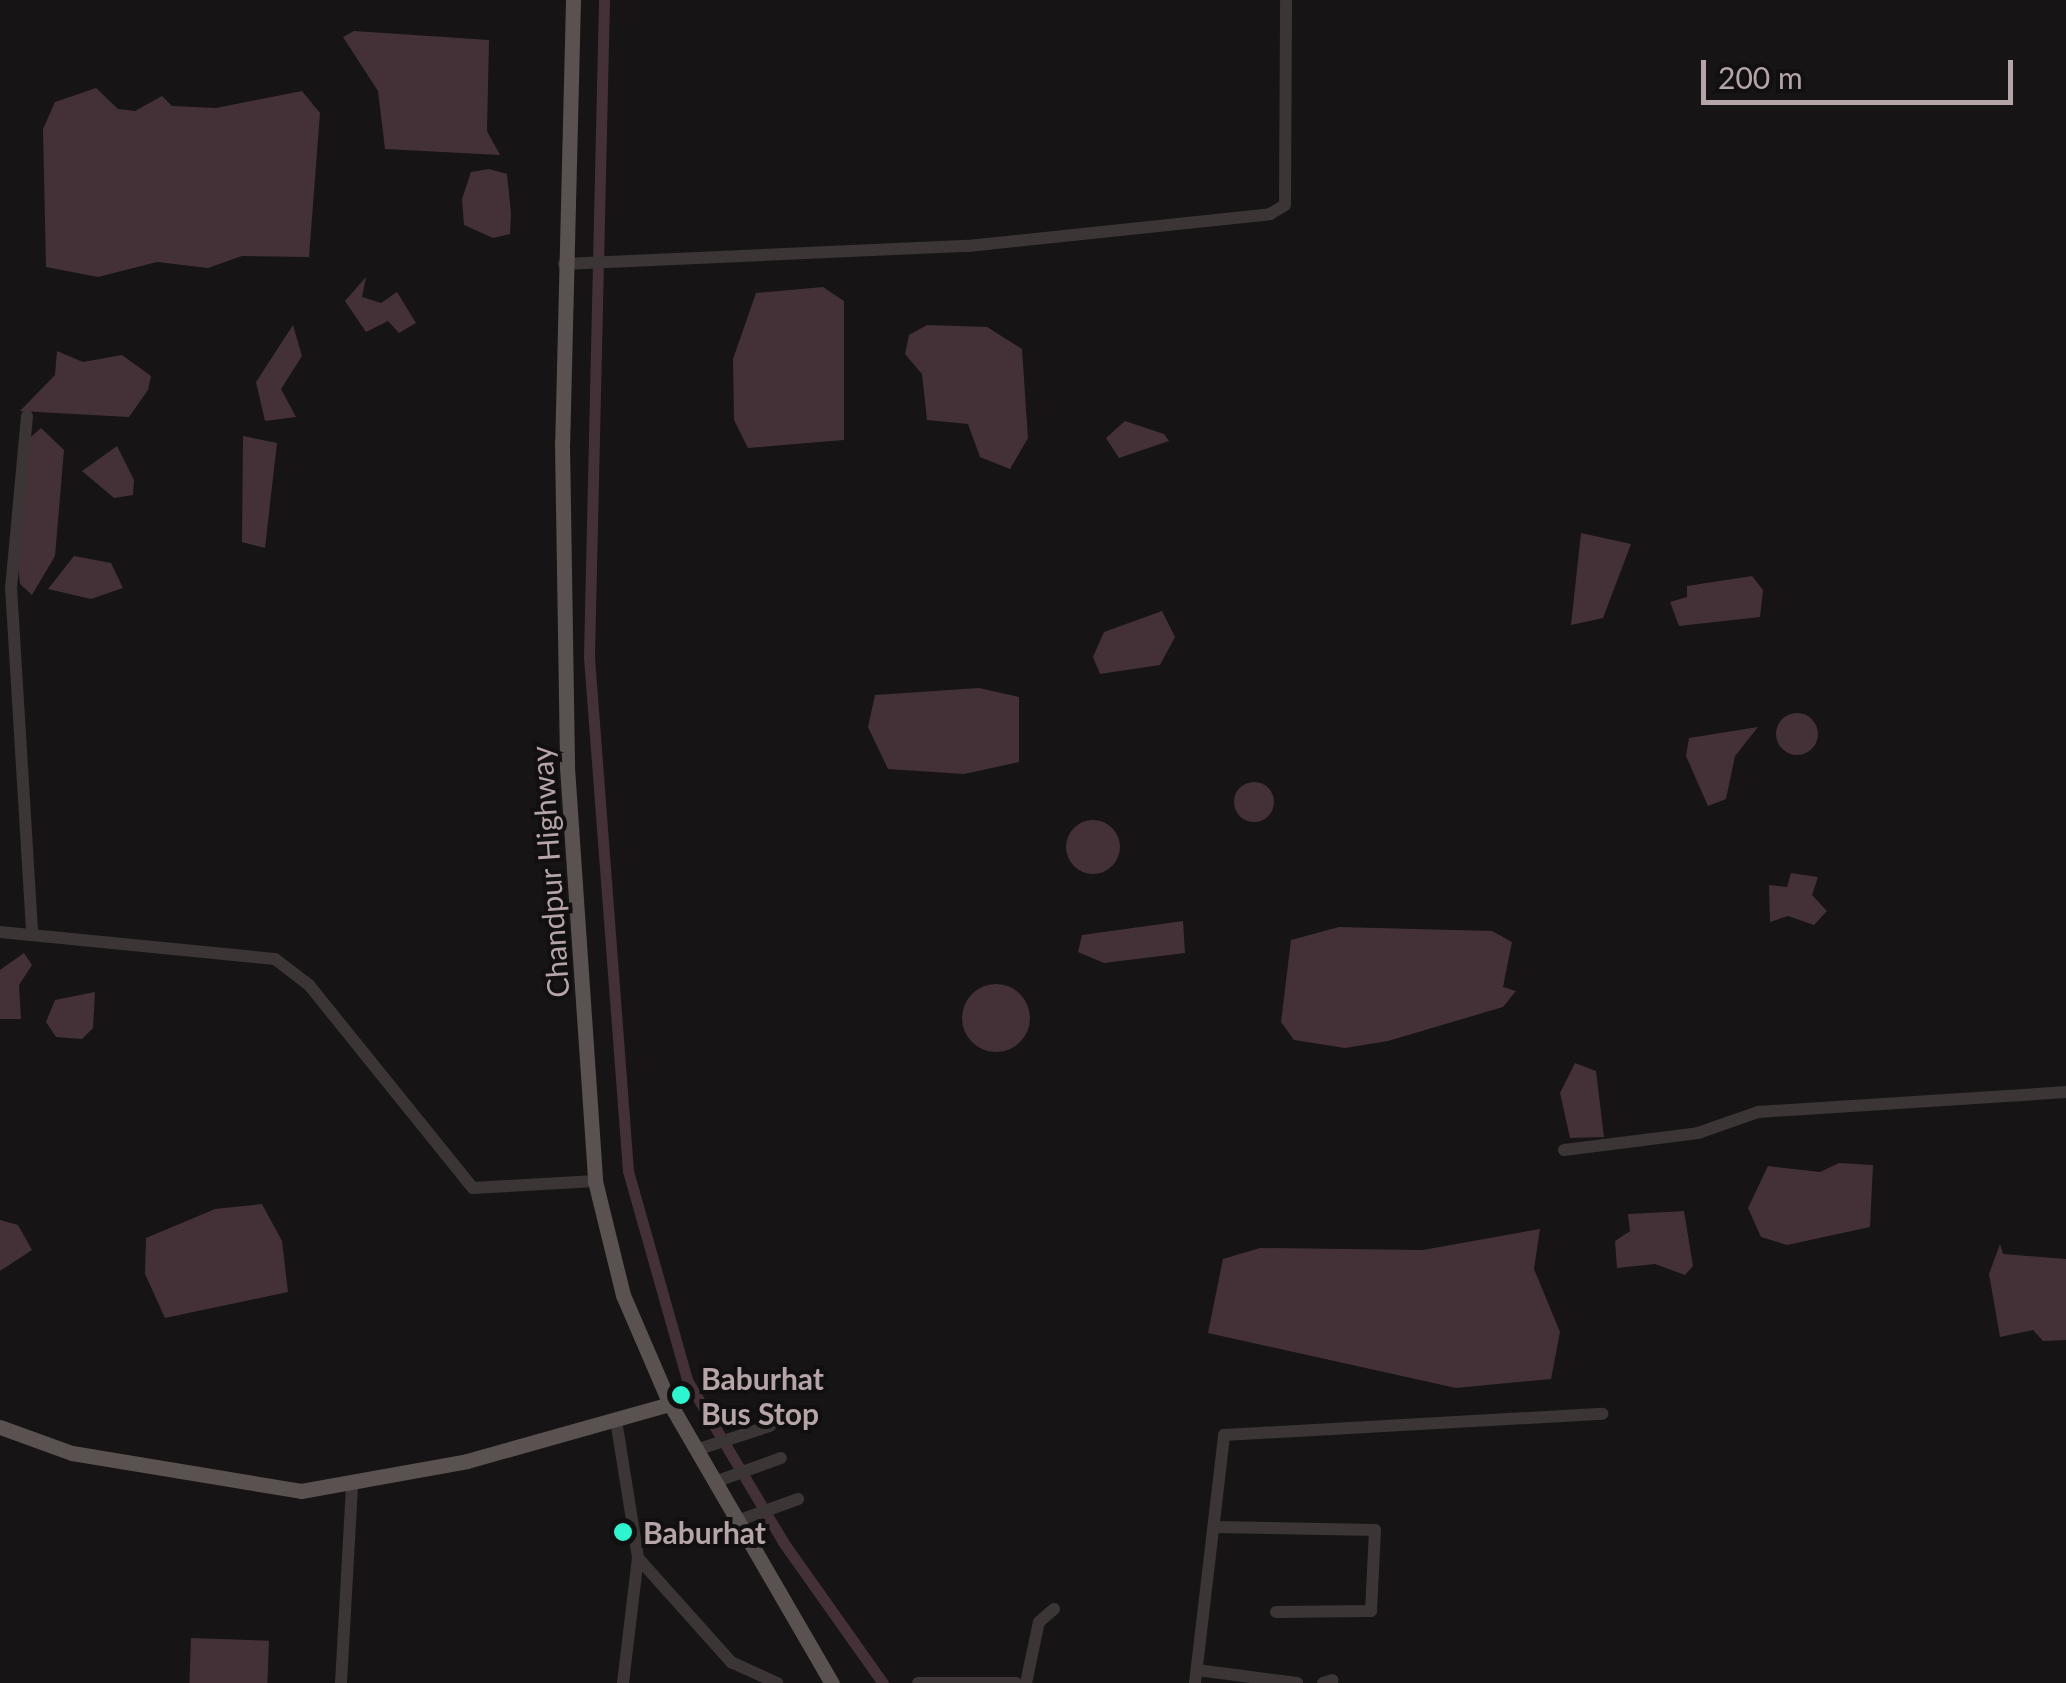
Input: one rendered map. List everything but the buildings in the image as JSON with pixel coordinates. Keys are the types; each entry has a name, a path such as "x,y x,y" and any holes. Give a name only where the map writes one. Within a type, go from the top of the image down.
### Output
{"main road":[{"name":"Chandpur Highway","path":"573,0 567,766 595,1181 623,1295 670,1404 832,1683"},
{"path":"0,1427 72,1453 267,1490 352,1486 670,1404"}],"street":[{"path":"572,264 968,246 1270,214 1285,206 1286,0"},
{"path":"26,416 12,587 32,934"},
{"path":"0,932 276,958 309,984 473,1188 595,1181"},
{"path":"1564,1150 1698,1133 1758,1112 2066,1092"},
{"path":"1296,1683 1196,1676 1224,1435 1602,1414"},
{"path":"616,1420 638,1558 623,1683"},
{"path":"696,1450 770,1426"},
{"path":"715,1482 781,1458"},
{"path":"341,1683 352,1486"},
{"path":"737,1520 798,1499"},
{"path":"1214,1527 1375,1530 1371,1611 1276,1612"},
{"path":"638,1558 730,1662 776,1683"},
{"path":"1026,1683 1039,1622 1054,1609"},
{"path":"918,1683 1016,1683"}],"shaded area":[{"path":"354,31 489,40 487,131 500,155 385,149 378,91 343,37"},
{"path":"96,88 118,109 135,111 162,96 172,106 216,108 302,91 320,113 309,257 242,256 208,268 157,262 98,277 46,267 43,129 55,102"},
{"path":"489,169 507,174 511,213 510,234 493,238 464,225 462,199 471,172"},
{"path":"366,277 362,297 381,303 397,292 416,323 399,333 388,321 366,332 345,301"},
{"path":"823,287 844,301 844,440 748,448 734,420 733,359 756,293"},
{"path":"293,325 302,356 281,389 296,417 265,421 256,382"},
{"path":"927,325 987,327 1022,349 1028,438 1010,469 980,457 968,424 927,420 922,374 905,354 909,335"},
{"path":"57,351 83,362 122,355 151,376 148,390 129,417 20,411 55,375"},
{"path":"1125,421 1164,434 1169,441 1119,458 1106,438"},
{"path":"41,428 64,450 55,556 32,595 20,584 16,548 25,442"},
{"path":"243,436 277,443 265,548 242,542"},
{"path":"117,446 134,480 133,495 114,498 82,471"},
{"path":"1581,533 1631,544 1603,618 1571,625"},
{"path":"74,556 111,563 123,588 91,599 48,589"},
{"path":"1752,576 1763,590 1760,617 1679,626 1670,602 1687,597 1687,586"},
{"path":"1162,611 1175,637 1160,665 1100,674 1093,657 1104,632"},
{"path":"979,688 1019,697 1019,762 964,774 888,769 868,727 875,695"},
{"path":"1797,713 1812,719 1818,734 1812,749 1797,755 1782,749 1776,734 1782,719"},
{"path":"1758,727 1735,756 1726,799 1708,806 1686,756 1689,738"},
{"path":"1254,782 1268,788 1274,802 1268,816 1254,822 1240,816 1234,802 1240,788"},
{"path":"1093,820 1112,828 1120,847 1112,866 1093,874 1074,866 1066,847 1074,828"},
{"path":"1791,873 1818,877 1812,895 1827,911 1814,925 1788,916 1770,922 1769,885 1787,887"},
{"path":"1183,921 1185,953 1104,963 1078,952 1082,935"},
{"path":"1339,927 1492,931 1512,942 1503,987 1516,991 1503,1007 1388,1041 1345,1048 1294,1040 1281,1022 1291,940"},
{"path":"24,953 32,965 19,985 21,1019 0,1019 0,970"},
{"path":"996,984 1020,994 1030,1018 1020,1042 996,1052 972,1042 962,1018 972,994"},
{"path":"95,992 93,1028 82,1039 56,1037 46,1022 55,1000"},
{"path":"1575,1063 1596,1071 1604,1137 1570,1138 1560,1093"},
{"path":"1839,1163 1873,1165 1870,1227 1787,1245 1761,1237 1748,1208 1768,1166 1820,1172"},
{"path":"262,1204 282,1241 288,1292 165,1318 145,1274 146,1238 215,1209"},
{"path":"1684,1211 1693,1266 1685,1275 1655,1264 1617,1268 1615,1241 1630,1231 1628,1214"},
{"path":"0,1220 18,1225 32,1250 0,1271"},
{"path":"1540,1229 1534,1269 1560,1332 1551,1379 1456,1388 1208,1333 1223,1259 1260,1248 1423,1250"},
{"path":"2000,1244 2003,1254 2066,1259 2066,1340 2043,1341 2033,1330 2000,1337 1989,1274"},
{"path":"191,1638 269,1641 267,1683 189,1683"}],"waterway":[{"path":"604,0 589,657 628,1171 687,1380 783,1542 883,1683"}],"place":[{"name":"Baburhat Bus Stop","path":"681,1395"},
{"name":"Baburhat","path":"623,1532"}]}
